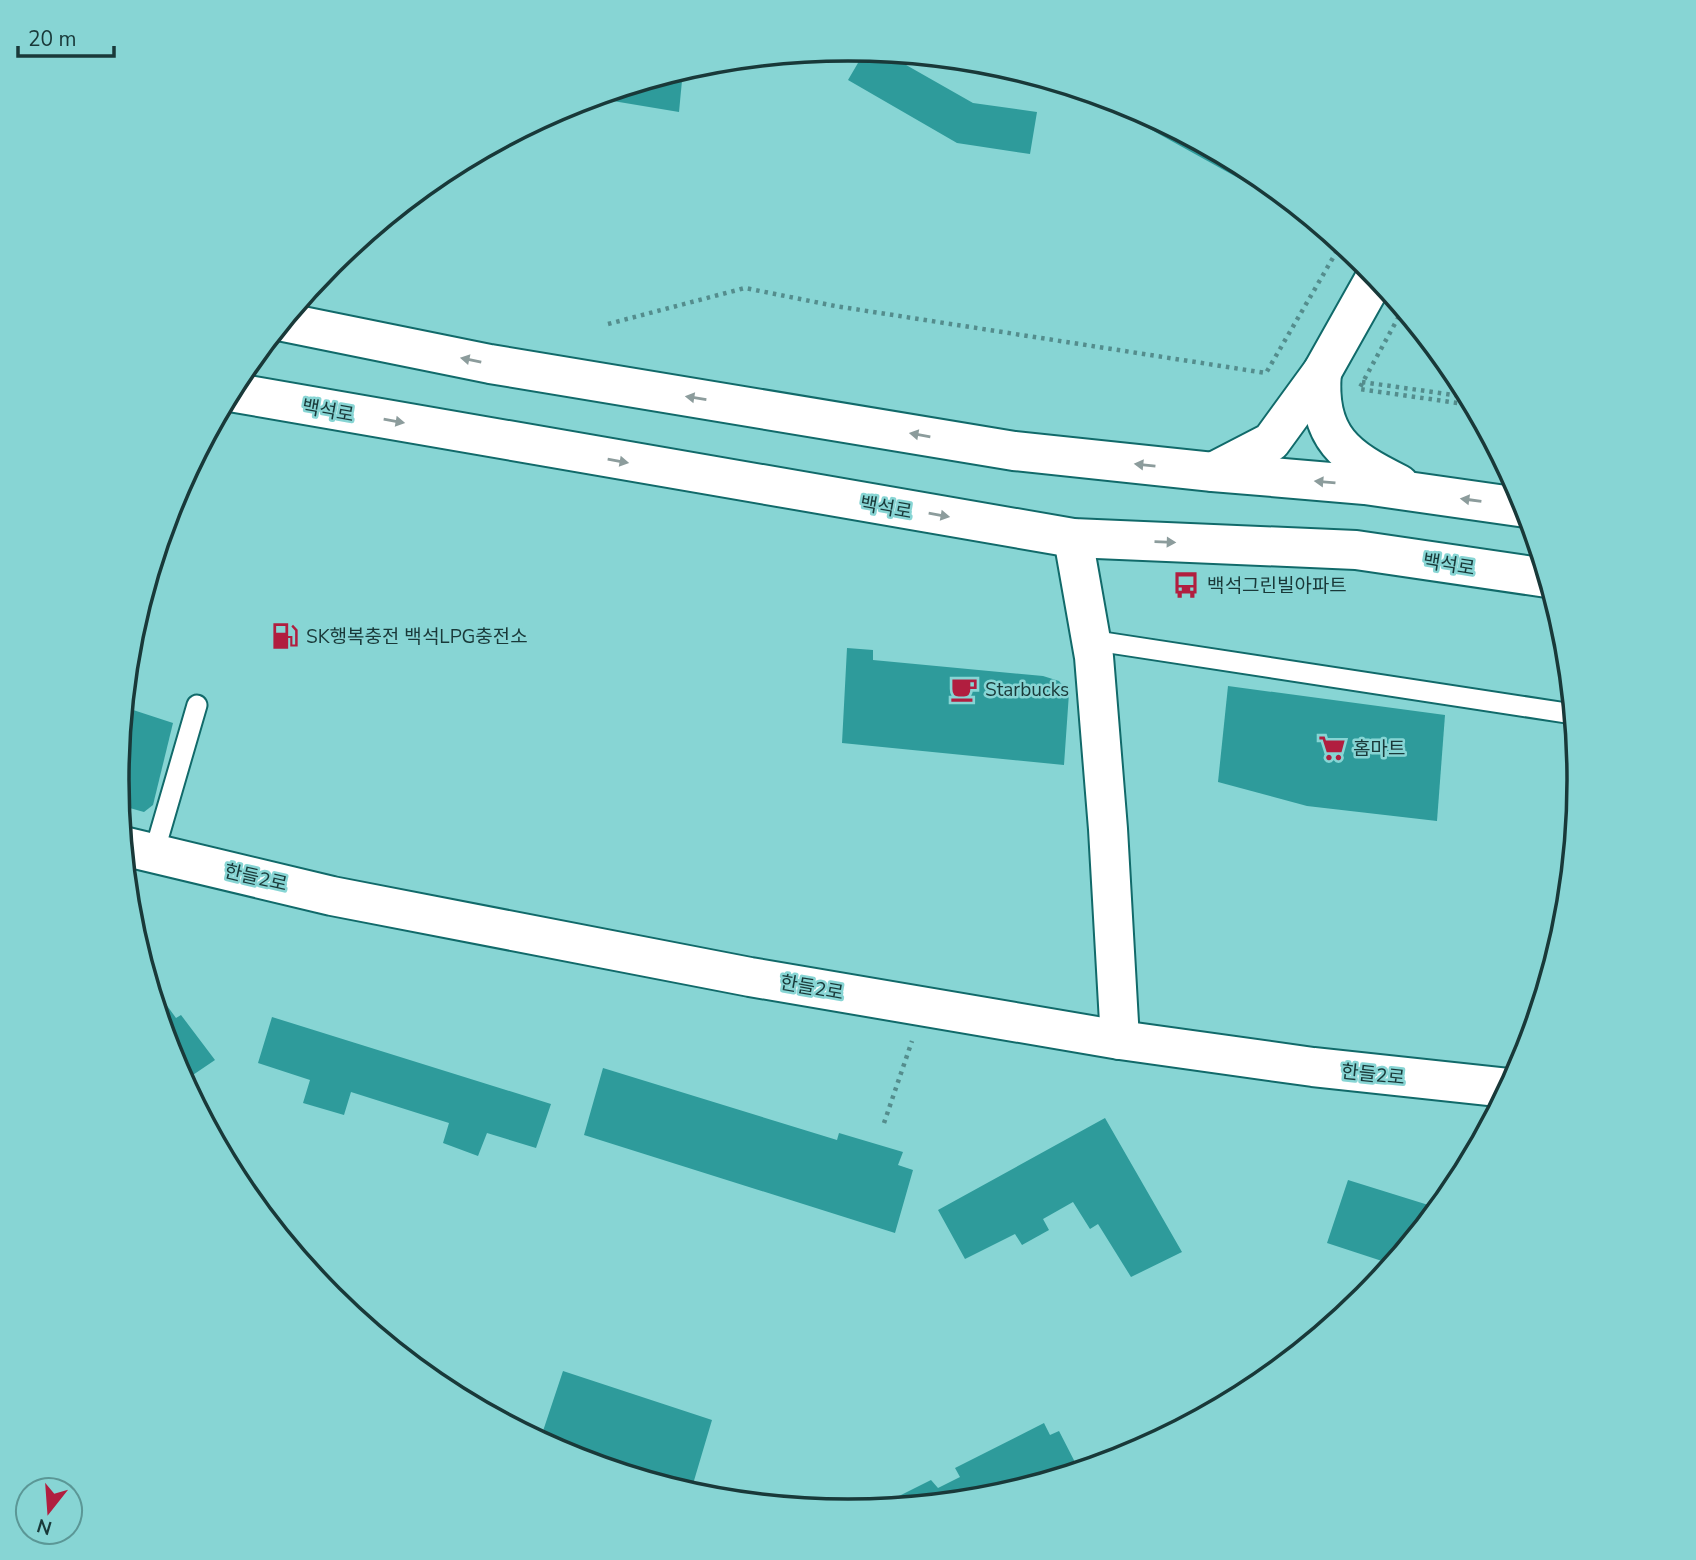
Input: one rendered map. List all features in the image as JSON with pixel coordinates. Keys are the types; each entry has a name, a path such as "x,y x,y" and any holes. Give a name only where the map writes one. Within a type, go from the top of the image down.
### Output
{"main road":[{"path":"1213,472 1271,442 1322,372 1370,287"},
{"path":"293,324 490,364 1014,451 1365,485 1512,506"},
{"path":"1322,372 1319,398 1325,420 1337,442 1364,467 1417,493"},
{"name":"백석로","path":"242,394 1073,538 1356,550 1537,577"},
{"path":"1073,538 1094,657 1108,829 1120,1040"},
{"name":"한들2로","path":"139,849 332,896 750,977 1120,1040 1313,1067 1498,1087"}],"lane":[{"path":"1090,640 1563,713"},
{"path":"139,849 197,705"}],"path":[{"path":"608,324 745,288 835,306 1266,373 1336,253"},
{"path":"1398,318 1359,388 1459,403"},
{"path":"1362,382 1454,395"},
{"path":"884,1123 923,1006"}],"building":[{"path":"859,61 904,64 973,103 1037,112 1030,154 957,143 848,80"},
{"path":"682,81 679,112 612,101"},
{"path":"1148,128 1166,135 1253,186"},
{"path":"847,648 873,650 873,660 1043,676 1059,681 1069,693 1064,765 842,743"},
{"name":"홈마트","path":"1228,686 1445,715 1437,821 1307,806 1218,782"},
{"path":"133,710 173,723 153,805 144,812 130,808"},
{"path":"164,1002 176,1018 181,1015 215,1060 193,1075"},
{"path":"272,1017 551,1104 536,1148 487,1133 478,1156 443,1143 449,1123 351,1092 344,1115 303,1103 310,1080 258,1063"},
{"path":"603,1068 837,1140 839,1133 903,1152 898,1165 913,1170 895,1233 584,1135"},
{"path":"1105,1118 1182,1252 1131,1277 1098,1224 1090,1229 1073,1202 1043,1219 1049,1230 1022,1245 1015,1234 965,1259 938,1210"},
{"path":"1348,1180 1428,1205 1382,1261 1327,1243"},
{"path":"563,1371 712,1420 694,1482 617,1461 543,1431"},
{"path":"1044,1423 1050,1435 1059,1431 1075,1462 988,1485 897,1497 931,1480 938,1488 960,1477 955,1468"}],"place":[{"name":"백석그린빌아파트","path":"1186,585"},
{"name":"SK행복충전 백석LPG충전소","path":"285,636"},
{"name":"Starbucks","path":"964,689"},
{"name":"홈마트","path":"1332,748"}]}
